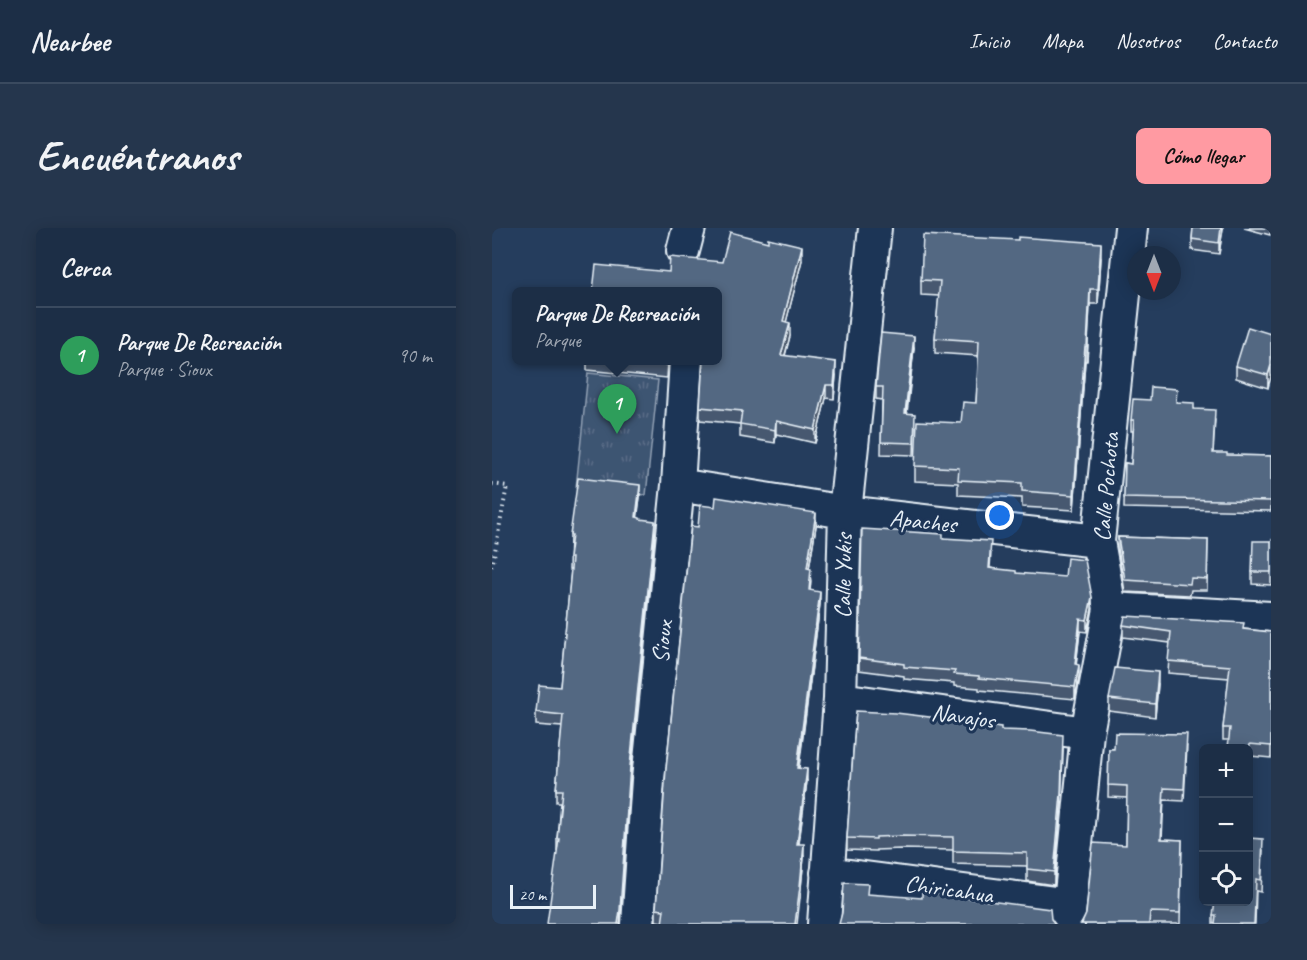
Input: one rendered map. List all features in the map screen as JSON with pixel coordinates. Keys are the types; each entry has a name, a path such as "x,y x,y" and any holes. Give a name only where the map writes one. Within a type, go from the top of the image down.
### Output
{"street":[{"name":"Calle Yukis","path":"824,924 840,699 845,512 875,228"},
{"name":"Calle Pochota","path":"1069,915 1087,733 1110,609 1098,541 1131,228"},
{"name":"Sioux","path":"638,924 648,780 678,485 686,365"},
{"name":"Apaches","path":"678,485 845,512 1098,541"},
{"path":"1110,609 1271,618"},
{"name":"Navajos","path":"840,699 1087,733"},
{"name":"Chiricahua","path":"827,873 1069,915"}],"path":[{"path":"492,484 507,486 492,567"}],"green space":[{"path":"588,373 658,380 646,495 576,488"}],"building":[{"path":"1193,228 1221,228 1219,243 1192,239"},
{"path":"730,232 768,242 768,238 802,246 783,321 790,323 781,355 836,362 834,385 826,385 815,430 776,421 775,430 740,424 742,411 700,407 703,365 722,365 722,287 593,287 596,265 669,272 670,257 722,262"},
{"path":"923,235 1018,240 1018,237 1101,243 1098,289 1090,289 1074,495 1022,491 1022,483 958,480 959,468 915,466 917,421 961,423 963,402 976,403 979,341 935,338 940,281 921,280"},
{"path":"1248,327 1271,334 1271,365 1268,375 1236,366"},
{"path":"881,333 914,336 905,413 915,414 914,443 881,442 883,387 876,387"},
{"path":"1151,387 1177,389 1176,402 1194,403 1194,409 1215,410 1213,453 1271,456 1271,501 1124,498 1125,463 1131,464 1133,399 1150,400"},
{"path":"578,478 640,485 636,517 655,521 630,766 618,924 547,924 559,838 557,838 562,790 556,790 563,715 536,712 539,685 560,687 572,558 569,558 572,535 570,535"},
{"path":"716,497 816,513 807,568 811,569 809,590 820,592 797,768 807,769 797,844 804,844 795,924 662,924 664,910 656,909 666,769 691,526 698,527 700,505 715,507"},
{"path":"862,529 943,534 943,538 991,541 989,568 1016,571 1016,573 1065,577 1067,558 1085,560 1092,597 1087,620 1080,619 1075,664 1079,665 1075,687 979,678 979,676 954,674 955,671 904,667 904,664 859,658"},
{"path":"1118,537 1208,540 1207,579 1191,578 1190,584 1125,580"},
{"path":"1253,541 1271,541 1271,572 1252,572"},
{"path":"1125,616 1244,623 1243,629 1271,632 1271,746 1228,744 1230,728 1223,728 1230,666 1168,661 1171,632 1123,625"},
{"path":"1115,668 1158,672 1155,704 1109,699"},
{"path":"856,711 896,713 954,720 954,723 1001,727 1001,730 1063,735 1061,794 1054,872 1027,869 1027,853 953,851 953,837 847,838"},
{"path":"1115,733 1187,734 1184,789 1164,788 1161,839 1182,840 1180,913 1150,912 1149,924 1081,924 1086,914 1093,843 1126,845 1127,786 1108,785 1109,749 1114,749"},
{"path":"1253,838 1263,839 1261,880 1256,879 1254,924 1215,924 1216,915 1213,915 1214,906 1253,906"},
{"path":"844,883 868,884 867,894 922,898 922,892 1050,909 1051,919 1055,924 839,924"}],"place":[{"name":"Parque De Recreación","path":"617,434"}]}
